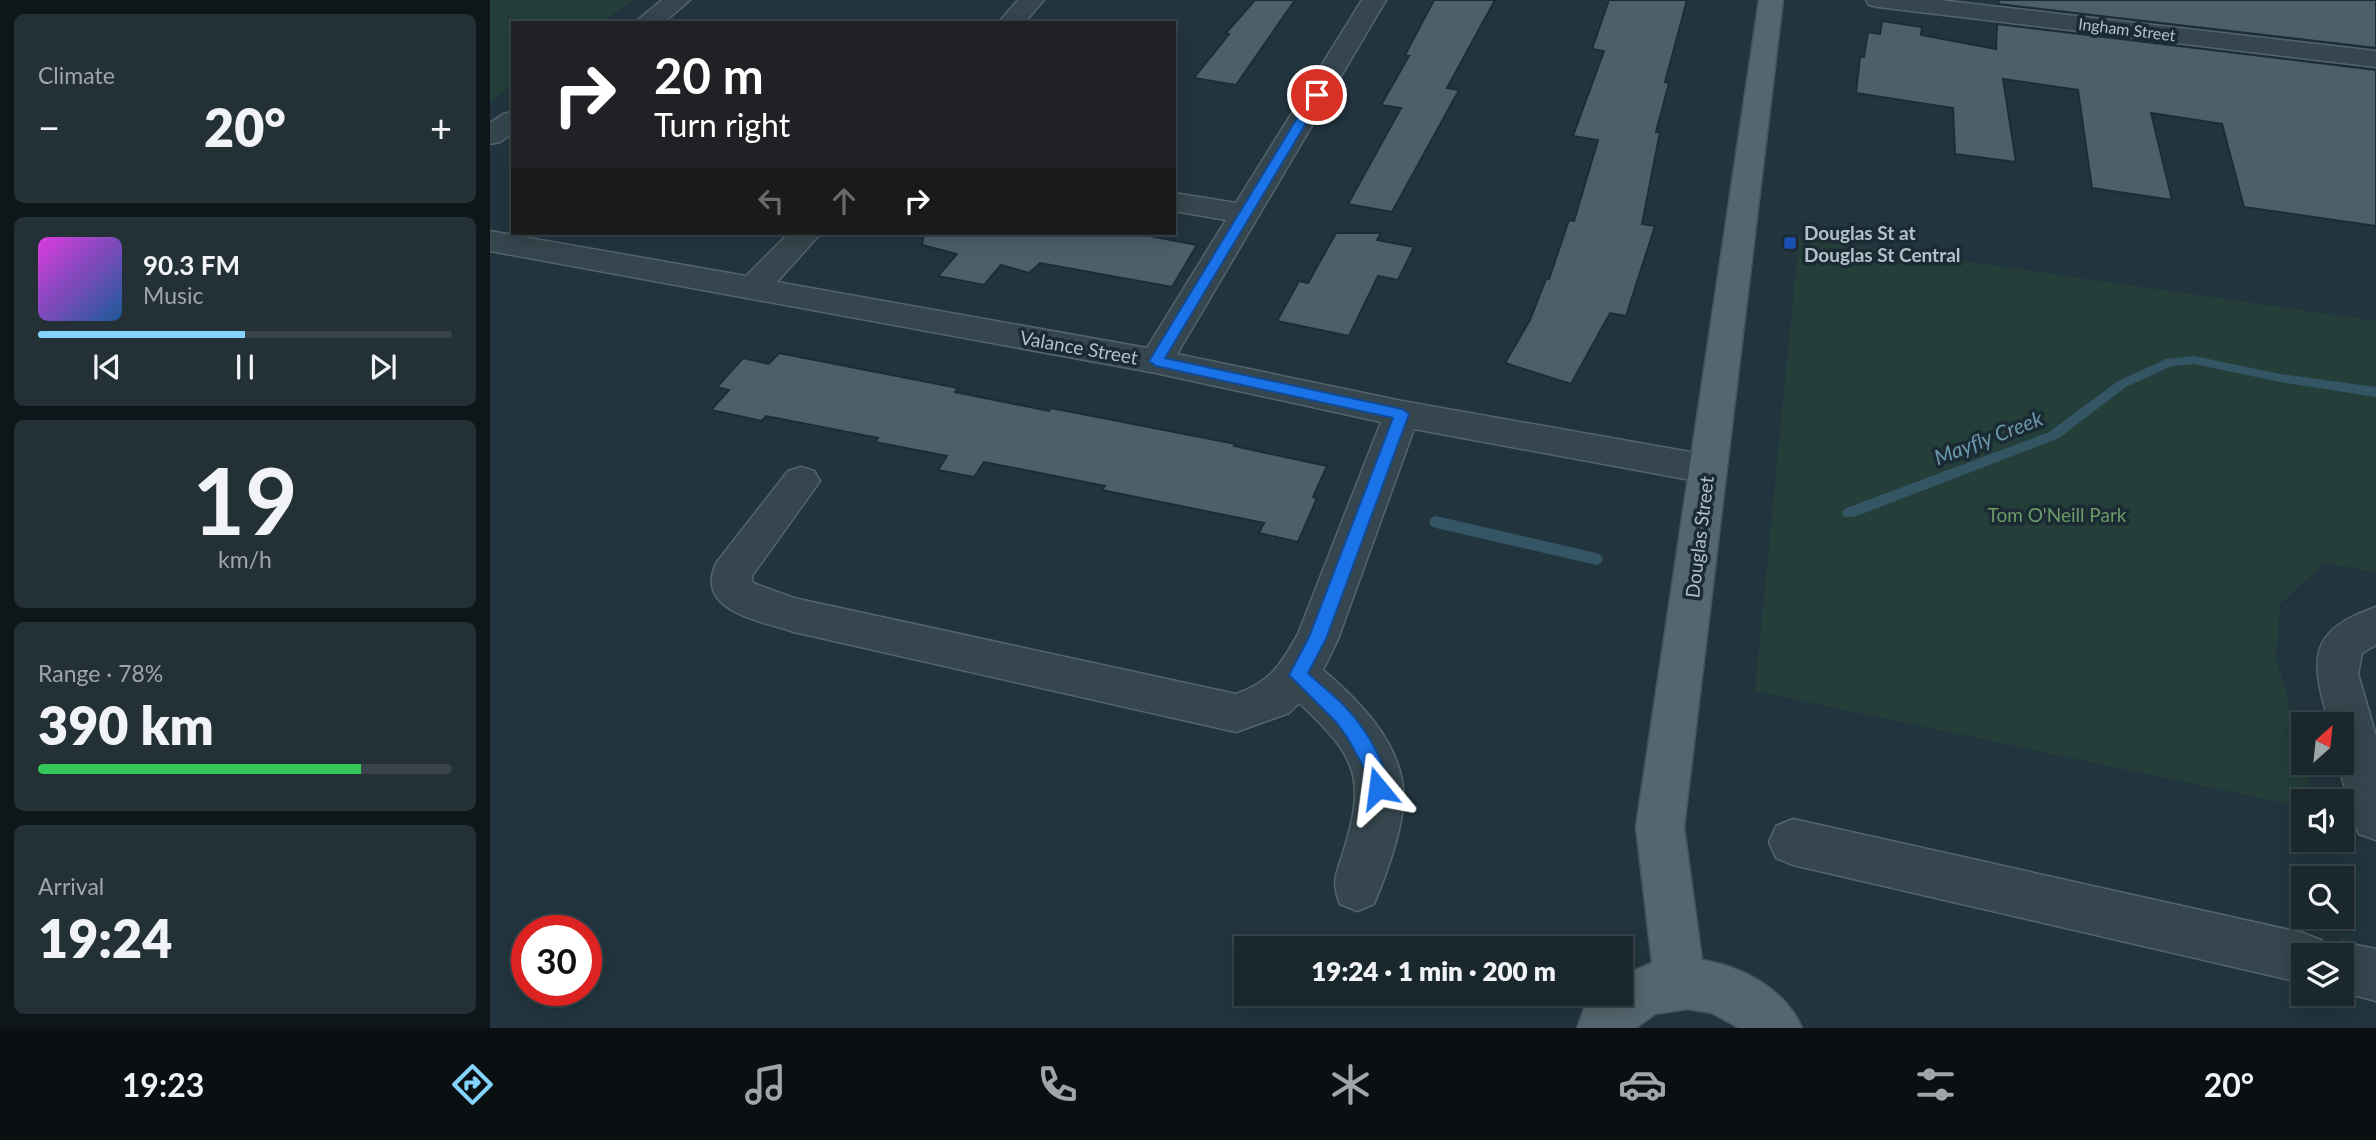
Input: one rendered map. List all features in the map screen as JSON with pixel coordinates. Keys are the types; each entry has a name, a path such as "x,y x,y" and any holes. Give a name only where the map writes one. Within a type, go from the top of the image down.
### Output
{"main road":[{"name":"Douglas Street","path":"1680,982 1660,827 1688,638 1707,469 1771,0"},
{"path":"1603,1028 1612,1014 1631,997 1655,986 1680,982 1720,988 1758,1009 1776,1028"}],"street":[{"path":"649,21 678,0"},
{"path":"1012,21 1032,0"},
{"path":"1156,361 1374,0"},
{"name":"Ingham Street","path":"1878,0 2376,59"},
{"path":"490,136 511,121"},
{"path":"1176,202 1247,214"},
{"path":"753,288 804,235"},
{"name":"Valance Street","path":"490,241 1156,361 1402,414 1707,469"},
{"path":"801,481 731,573 734,592 750,601 794,615 1236,713 1274,699 1298,675 1317,639 1402,414"},
{"path":"2376,624 2343,643 2337,674 2376,818"},
{"path":"1298,675 1343,716 1377,771 1379,806 1357,887"},
{"path":"1793,842 2291,955"},
{"path":"2354,970 2376,975"}],"green space":[{"path":"490,0 634,0 604,21 511,21 511,86 490,101"},
{"name":"Tom O'Neill Park","path":"1799,237 2376,321 2376,572 2324,563 2280,604 2276,657 2291,712 2291,775 2308,775 2312,789 2291,789 2291,804 1755,691"}],"building":[{"path":"1255,0 1295,0 1236,85 1194,78 1229,34 1226,33"},
{"path":"1434,0 1495,0 1447,88 1459,90 1392,212 1348,204 1401,108 1381,105 1409,56 1405,55"},
{"path":"1609,0 1687,0 1665,82 1669,83 1656,132 1660,132 1642,224 1655,226 1626,316 1610,313 1571,384 1505,363 1530,320 1546,279 1549,279 1569,220 1574,221 1598,140 1573,136 1604,51 1592,49"},
{"path":"1999,0 2376,0 2376,48 1998,4"},
{"path":"1882,21 1922,27 1921,35 1996,49 1997,24 2376,70 2376,226 2244,207 2222,124 2151,113 2172,200 2092,188 2078,90 2003,79 2016,162 1955,154 1953,108 1856,93 1860,57 1864,57 1868,32 1880,34"},
{"path":"1336,233 1381,233 1377,240 1414,247 1398,280 1378,276 1349,336 1277,321 1299,281 1308,283"},
{"path":"924,235 1144,235 1197,245 1172,287 1040,263 1029,273 1001,265 984,285 938,276 957,254 922,245"},
{"path":"779,353 958,388 955,392 1049,411 1051,408 1236,444 1234,446 1327,466 1298,542 1259,533 1264,523 1102,490 1105,486 984,462 974,477 938,470 947,456 875,442 878,438 766,416 762,421 711,410 729,390 717,387 743,358 769,364"}],"waterway":[{"name":"Mayfly Creek","path":"1849,513 2054,435 2122,384 2170,362 2194,360 2280,378 2376,392"},
{"path":"1436,522 1596,559"}],"place":[{"name":"Douglas St at Douglas St Central","path":"1790,243"}],"route":[{"path":"1317,95 1156,361 1402,414 1317,639 1298,675 1343,716 1377,771 1378,788"}]}
